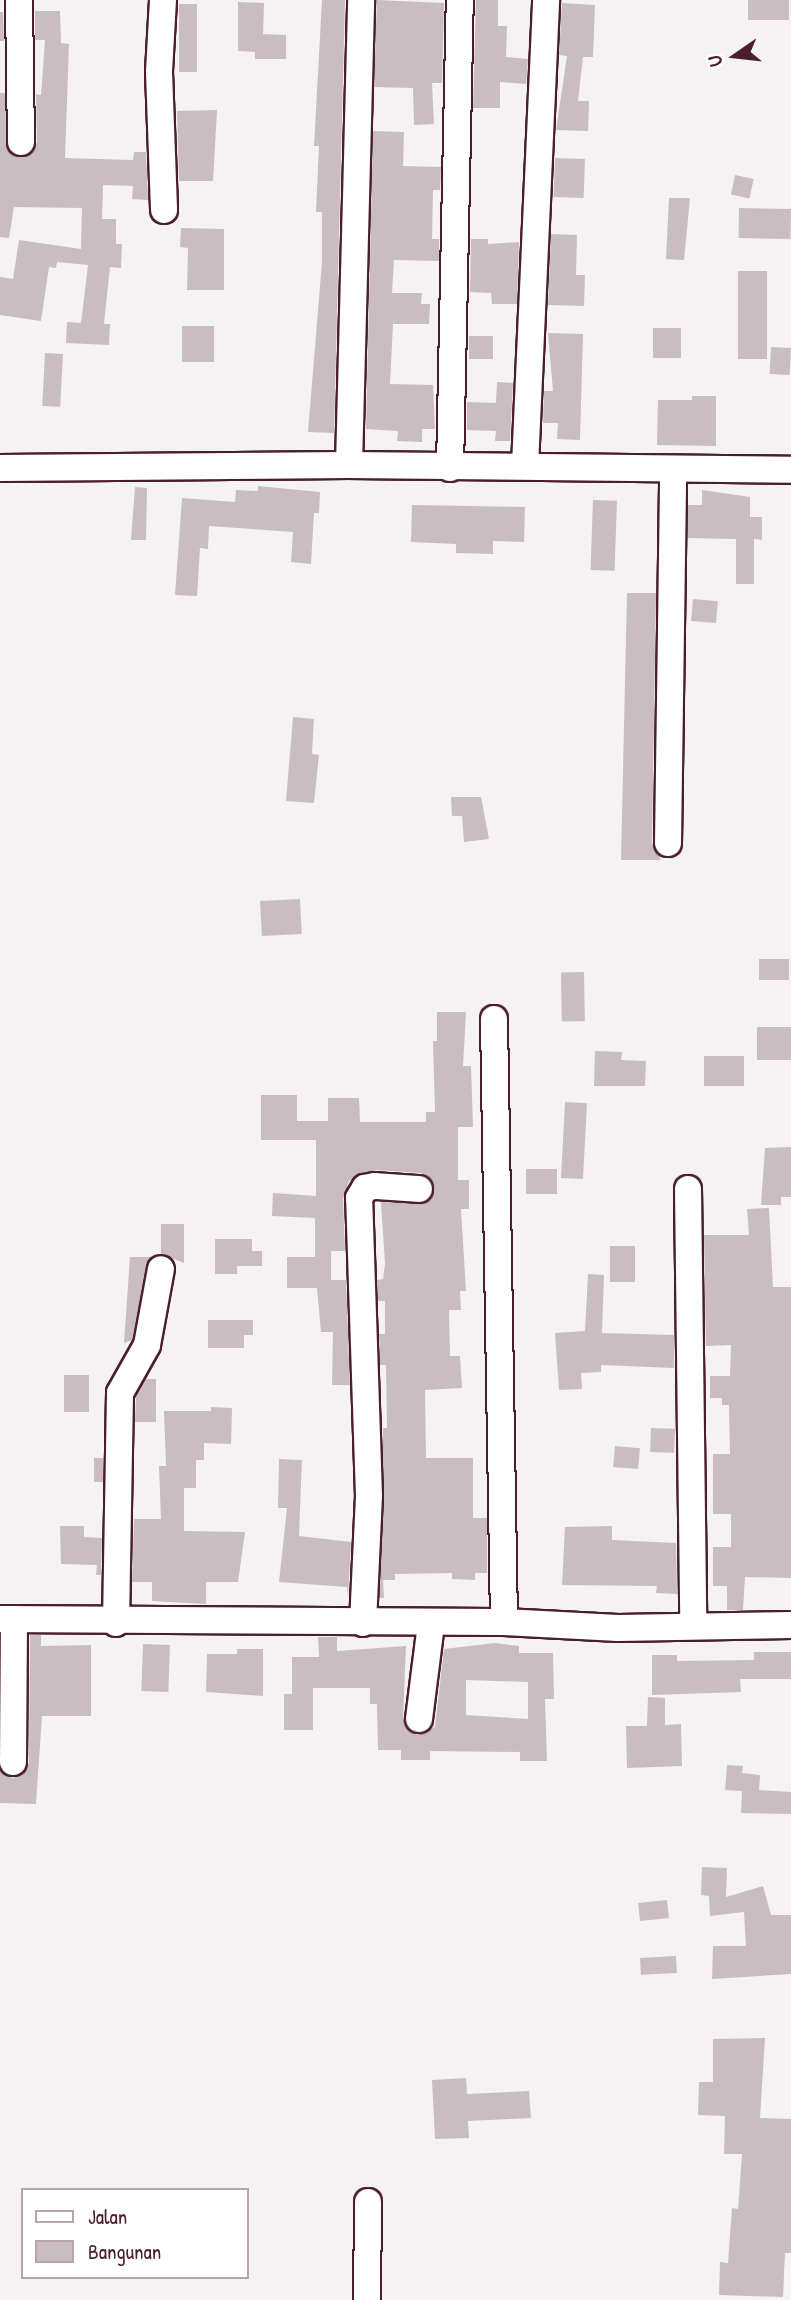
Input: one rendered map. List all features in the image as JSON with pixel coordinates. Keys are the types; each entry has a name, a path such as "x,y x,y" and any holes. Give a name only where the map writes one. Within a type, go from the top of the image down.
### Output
{"street":[{"path":"19,0 21,142"},
{"path":"163,0 159,72 164,210"},
{"path":"349,465 361,0"},
{"path":"450,468 460,0"},
{"path":"525,466 546,0"},
{"path":"0,468 349,465 450,468 525,466 673,471 791,470"},
{"path":"668,843 673,471"},
{"path":"494,1019 504,1622"},
{"path":"363,1623 369,1496 359,1198 365,1188 375,1186 419,1189"},
{"path":"688,1189 693,1626"},
{"path":"116,1623 120,1393 147,1345 161,1269"},
{"path":"13,1762 7,1619 116,1623 504,1622 618,1628 791,1625"},
{"path":"419,1719 428,1674 431,1624"},
{"path":"367,2300 368,2202"}],"building":[{"path":"322,0 345,0 334,433 308,432 322,262 322,212 316,212 319,146 314,146"},
{"path":"377,0 444,3 442,83 432,83 434,124 414,125 413,88 374,87"},
{"path":"476,0 498,0 498,26 507,26 506,57 528,59 526,84 500,82 500,108 473,108"},
{"path":"748,0 789,0 789,20 748,20"},
{"path":"238,2 264,3 263,34 286,35 286,59 255,59 255,52 238,51"},
{"path":"562,3 595,5 593,57 583,57 578,101 589,101 588,131 556,130 567,56 559,55"},
{"path":"179,4 197,4 197,72 179,72"},
{"path":"35,11 60,11 61,43 69,44 65,158 133,160 134,152 146,152 148,200 132,199 133,186 103,185 102,219 116,219 116,244 122,244 121,268 110,267 104,324 110,324 109,345 66,343 67,322 81,323 88,265 57,262 56,268 49,267 41,321 0,315 0,277 13,279 19,240 81,249 82,208 14,207 9,238 0,237 0,93 5,93 7,149 14,156 28,156 37,142 36,94 41,95 45,40 35,40"},
{"path":"0,12 3,12 4,41 0,41"},
{"path":"217,110 213,181 179,181 177,111"},
{"path":"373,131 404,132 403,166 441,167 440,190 433,190 432,239 439,239 439,261 394,260 392,293 422,293 421,304 430,304 429,324 393,324 390,384 433,385 435,429 422,429 422,442 397,441 398,431 366,429"},
{"path":"555,158 585,159 584,198 554,197"},
{"path":"735,175 754,179 749,199 731,195"},
{"path":"669,198 690,198 684,260 666,259"},
{"path":"739,208 791,209 790,239 738,238"},
{"path":"181,228 224,229 224,290 187,290 188,248 180,247"},
{"path":"551,234 577,235 576,275 585,275 584,306 548,305"},
{"path":"471,239 488,239 488,244 519,242 517,304 492,304 491,293 470,292"},
{"path":"738,271 767,271 767,359 738,359"},
{"path":"182,326 214,326 214,362 182,362"},
{"path":"653,328 681,328 681,358 653,358"},
{"path":"548,333 583,334 580,440 557,439 558,423 543,423 544,391 553,391"},
{"path":"469,336 493,336 493,359 469,359"},
{"path":"771,347 791,348 790,375 770,374"},
{"path":"45,353 63,354 60,407 42,406"},
{"path":"497,382 513,383 510,441 495,441 496,431 467,430 467,402 496,403"},
{"path":"692,396 716,396 716,446 657,445 658,400 692,400"},
{"path":"258,486 320,492 319,513 314,513 311,564 291,562 293,532 209,526 208,549 200,548 197,596 175,595 182,498 235,502 236,490 258,491"},
{"path":"135,487 147,488 146,540 131,540"},
{"path":"702,490 750,497 750,517 762,517 762,540 754,539 754,584 736,584 736,539 688,538 688,505 702,505"},
{"path":"593,500 617,501 615,571 591,570"},
{"path":"412,505 525,507 524,542 493,541 493,554 456,553 456,544 411,542"},
{"path":"627,593 656,593 652,843 661,860 621,860"},
{"path":"693,599 718,601 716,623 691,621"},
{"path":"293,717 314,719 312,754 319,755 314,803 286,801"},
{"path":"451,797 481,797 489,839 464,842 462,816 452,816"},
{"path":"300,899 302,934 262,936 260,901"},
{"path":"759,959 789,959 789,980 759,980"},
{"path":"561,972 584,972 585,1021 562,1021"},
{"path":"437,1012 466,1012 463,1066 471,1066 473,1127 458,1127 458,1180 469,1180 469,1209 461,1209 466,1291 460,1291 461,1310 449,1310 450,1356 460,1356 462,1388 425,1390 426,1458 473,1458 473,1518 487,1518 487,1573 475,1573 475,1580 452,1579 452,1573 395,1574 395,1580 383,1580 384,1598 380,1598 383,1428 387,1428 386,1365 380,1365 379,1334 385,1334 385,1301 378,1301 377,1280 383,1279 385,1264 381,1202 425,1203 432,1197 433,1183 421,1173 376,1170 349,1181 343,1199 345,1251 331,1251 331,1280 346,1280 350,1385 332,1385 333,1332 321,1332 317,1288 287,1288 287,1257 315,1257 315,1218 272,1216 273,1193 316,1196 316,1140 261,1140 261,1095 297,1095 297,1121 328,1121 328,1098 359,1098 360,1122 426,1122 426,1112 435,1112 433,1041 437,1041"},
{"path":"757,1027 791,1027 791,1060 757,1060"},
{"path":"595,1051 622,1052 621,1060 646,1061 645,1086 594,1086"},
{"path":"704,1056 744,1056 744,1086 704,1086"},
{"path":"565,1102 587,1103 583,1179 561,1178"},
{"path":"791,1147 791,1197 781,1197 781,1205 761,1205 765,1148"},
{"path":"526,1169 557,1169 557,1194 526,1194"},
{"path":"769,1208 773,1287 791,1287 791,1578 745,1577 743,1610 727,1610 727,1586 713,1586 713,1547 731,1547 731,1514 713,1514 713,1454 730,1454 729,1405 722,1405 722,1398 710,1398 710,1376 730,1376 731,1345 706,1346 704,1235 749,1235 747,1209"},
{"path":"161,1224 184,1224 184,1263 161,1254"},
{"path":"215,1239 252,1239 252,1251 262,1251 262,1266 237,1266 237,1274 215,1274"},
{"path":"610,1246 635,1246 635,1282 610,1282"},
{"path":"130,1257 151,1257 132,1340 124,1343"},
{"path":"588,1274 604,1275 602,1333 674,1335 674,1368 601,1365 601,1372 581,1373 582,1389 559,1390 555,1333 585,1331"},
{"path":"208,1320 253,1320 253,1335 244,1335 244,1348 208,1348"},
{"path":"64,1375 89,1375 89,1412 64,1412"},
{"path":"146,1379 156,1379 156,1422 135,1422 136,1397"},
{"path":"211,1407 232,1408 231,1444 204,1443 204,1460 196,1460 196,1488 184,1488 184,1531 245,1532 238,1582 206,1582 206,1604 152,1601 152,1582 132,1582 134,1519 161,1519 159,1466 166,1466 164,1411 211,1411"},
{"path":"651,1428 675,1429 674,1453 650,1452"},
{"path":"615,1446 640,1448 638,1469 613,1467"},
{"path":"94,1458 103,1458 103,1482 94,1482"},
{"path":"279,1459 302,1460 299,1536 351,1542 348,1597 347,1587 279,1582 287,1508 278,1508"},
{"path":"60,1526 84,1526 84,1537 102,1538 101,1575 96,1575 97,1565 61,1564"},
{"path":"612,1526 612,1540 676,1543 677,1594 656,1593 657,1586 562,1585 565,1527"},
{"path":"30,1635 41,1635 41,1646 91,1645 91,1716 42,1716 36,1804 0,1803 0,1771 12,1778 20,1776 29,1763"},
{"path":"318,1637 337,1637 337,1651 406,1646 403,1718 409,1731 418,1735 435,1727 444,1649 495,1643 519,1646 519,1653 553,1653 554,1699 545,1699 547,1761 520,1761 520,1752 430,1751 430,1760 401,1760 401,1750 378,1750 377,1704 370,1704 370,1688 313,1688 313,1730 284,1730 284,1694 292,1694 292,1657 319,1657","holes":["466,1680 528,1682 528,1719 466,1715"]},
{"path":"143,1644 170,1645 168,1692 141,1691"},
{"path":"237,1649 263,1649 263,1696 206,1692 207,1654 237,1654"},
{"path":"754,1652 791,1652 791,1679 740,1679 741,1692 652,1695 652,1655 677,1655 677,1661 754,1660"},
{"path":"648,1697 665,1698 665,1725 681,1724 682,1766 627,1768 626,1726 647,1726"},
{"path":"727,1765 743,1766 742,1773 760,1775 759,1790 791,1792 791,1814 741,1813 742,1791 725,1790"},
{"path":"702,1867 727,1868 726,1897 763,1886 771,1915 791,1915 791,1974 712,1979 713,1946 746,1946 744,1912 710,1916 709,1896 701,1895"},
{"path":"667,1900 669,1918 640,1921 638,1903"},
{"path":"676,1956 677,1973 641,1975 640,1958"},
{"path":"765,2038 760,2118 791,2119 791,2253 785,2253 783,2297 719,2295 720,2262 728,2263 732,2208 738,2209 742,2154 724,2154 725,2116 698,2115 699,2082 713,2082 713,2039"},
{"path":"466,2078 467,2094 529,2091 531,2118 468,2121 469,2138 435,2139 432,2080"}]}
